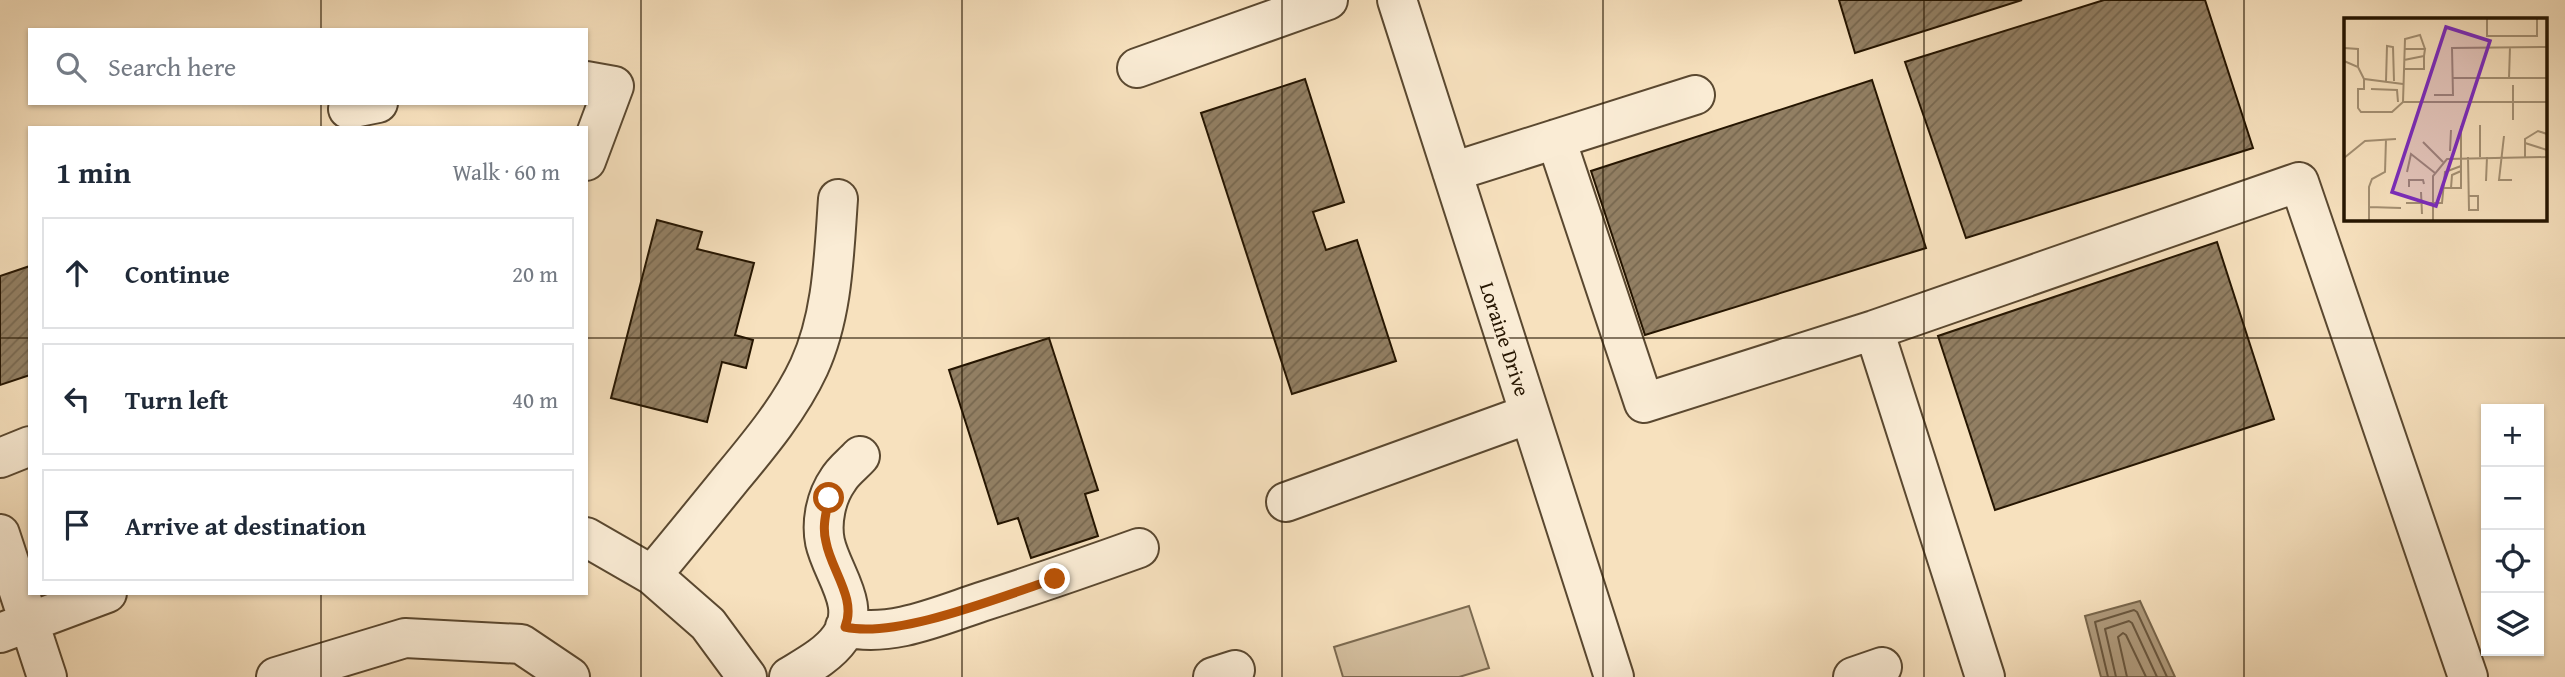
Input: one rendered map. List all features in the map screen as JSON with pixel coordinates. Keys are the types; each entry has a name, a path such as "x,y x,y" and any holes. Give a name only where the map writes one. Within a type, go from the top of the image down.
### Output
{"street":[{"path":"1137,68 1328,0"},
{"name":"Loraine Drive","path":"1397,0 1614,677"},
{"path":"588,81 614,86 588,156"},
{"path":"1452,172 1695,94"},
{"path":"1556,139 1644,403 1874,330 2300,182 2468,677"},
{"path":"652,575 787,407 810,366 824,324 834,254 838,199"},
{"path":"1874,330 1985,677"},
{"path":"1286,502 1529,414"},
{"path":"0,458 28,447"},
{"path":"789,677 833,648 849,618 848,604 825,541 824,519 838,478 860,456"},
{"path":"0,534 14,628 47,677"},
{"path":"588,538 652,575 708,624 747,677"},
{"path":"845,627 880,630 909,624 1055,579 1139,548"},
{"path":"14,628 102,595"},
{"path":"277,677 405,638 521,644 570,677"}],"shaded area":[{"path":"1469,606 1489,668 1459,677 1343,677 1334,647"}],"water":[{"path":"2140,601 2175,677 2101,677 2085,616"}],"building":[{"path":"1839,0 2022,0 1855,53"},
{"path":"2104,0 2205,0 2253,148 1966,238 1905,62"},
{"path":"1305,79 1344,202 1313,212 1326,250 1357,240 1396,361 1292,394 1201,113"},
{"path":"1872,80 1926,248 1645,335 1591,171"},
{"path":"657,220 702,232 697,249 754,263 735,335 753,340 746,368 722,362 707,422 611,398"},
{"path":"2217,242 2274,419 1995,510 1938,336"},
{"path":"28,267 28,376 0,385 0,276"},
{"path":"1049,338 1098,490 1085,494 1098,536 1031,558 1018,518 998,524 949,370"}],"route":[{"path":"829,498 824,519 825,541 848,604 849,618 845,627 880,630 909,624 1055,579"}]}
